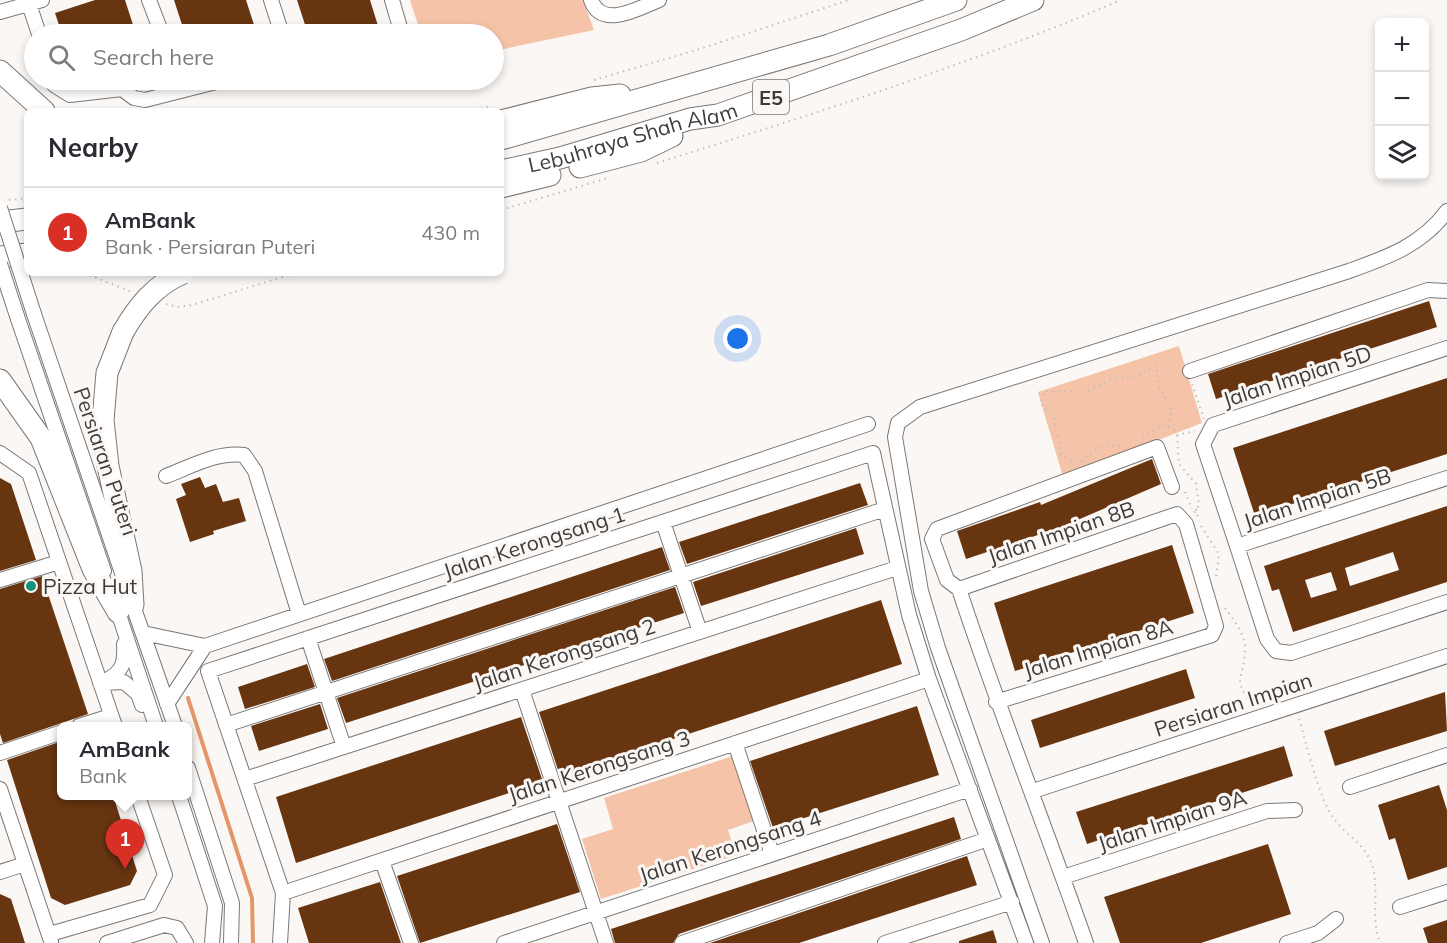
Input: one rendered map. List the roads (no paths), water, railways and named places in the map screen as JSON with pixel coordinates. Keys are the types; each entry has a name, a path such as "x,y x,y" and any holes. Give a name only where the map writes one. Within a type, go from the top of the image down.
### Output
{"highway":[{"path":"829,45 927,0"},
{"name":"Lebuhraya Shah Alam","path":"504,138 679,90 829,45 956,0"},
{"name":"Lebuhraya Shah Alam","path":"504,170 560,158 690,119 718,115 961,30 1033,0"},
{"path":"0,71 41,108"},
{"path":"504,112 592,98 679,90"},
{"path":"504,186 641,151 718,115"},
{"path":"0,222 24,219"},
{"path":"0,257 24,254"},
{"path":"125,616 131,571 108,466 103,420 107,373 123,332 136,308 155,290 178,276"},
{"path":"0,380 41,438 93,569 125,616"}],"street":[{"path":"149,0 158,24"},
{"path":"271,0 279,24"},
{"path":"392,0 399,24"},
{"path":"591,0 594,9 607,15 620,15 659,0"},
{"path":"0,12 35,2 38,24"},
{"path":"62,90 70,95 113,90"},
{"path":"123,90 135,98 145,100 168,90"},
{"name":"Persiaran Puteri","path":"2,204 125,616 153,722"},
{"path":"1042,943 938,648 921,591 895,437 898,423 920,407 1360,267 1416,243 1434,228 1447,211"},
{"name":"Persiaran Puteri","path":"0,264 125,616 142,633 173,722"},
{"path":"1190,371 1428,290 1447,291"},
{"name":"Jalan Impian 5D","path":"1237,546 1203,444 1213,426 1447,348"},
{"path":"142,633 205,646 868,424"},
{"path":"1086,943 1033,791 996,702 959,589 947,580 932,538 937,529 1157,447 1172,487"},
{"path":"0,453 29,473 113,721"},
{"name":"Jalan Kerongsang 1","path":"226,725 208,671 873,453 885,509"},
{"path":"166,476 234,454 244,455 255,471 294,615 344,747"},
{"name":"Jalan Impian 5B","path":"1447,478 1237,546 1267,639 1276,651 1291,653 1447,602"},
{"path":"280,943 283,893 226,725 885,509 897,568 929,679 1026,943"},
{"name":"Jalan Impian 8B","path":"959,589 1181,519 1216,626 1212,635"},
{"path":"663,522 700,632"},
{"path":"0,580 59,562"},
{"name":"Jalan Kerongsang 2","path":"244,779 897,568"},
{"path":"100,683 121,670 125,661 125,616"},
{"name":"Jalan Impian 8A","path":"996,702 1212,635"},
{"path":"167,704 205,646"},
{"name":"Persiaran Impian","path":"1033,791 1447,656"},
{"name":"Jalan Kerongsang 3","path":"283,893 929,679"},
{"path":"100,683 116,681 130,685 138,694 152,722"},
{"path":"522,690 606,943"},
{"path":"0,753 57,734"},
{"path":"735,743 772,854"},
{"path":"1350,787 1447,755"},
{"path":"192,780 232,903 231,943"},
{"path":"0,789 51,939 150,904 165,875 140,800"},
{"name":"Jalan Kerongsang 4","path":"504,943 970,789"},
{"path":"181,800 215,906 212,943"},
{"name":"Jalan Impian 9A","path":"1063,877 1267,811 1294,810"},
{"path":"682,943 988,839"},
{"path":"381,861 411,943"},
{"path":"0,872 25,864"},
{"path":"1400,907 1447,892"},
{"path":"885,943 1012,902"},
{"path":"1287,943 1318,933 1336,919"},
{"path":"107,943 164,925 177,928 186,943"}],"waterway":[{"path":"188,698 252,898 253,943"}],"place":[{"name":"Pizza Hut","path":"31,586"},
{"name":"AmBank","path":"125,869"}]}
